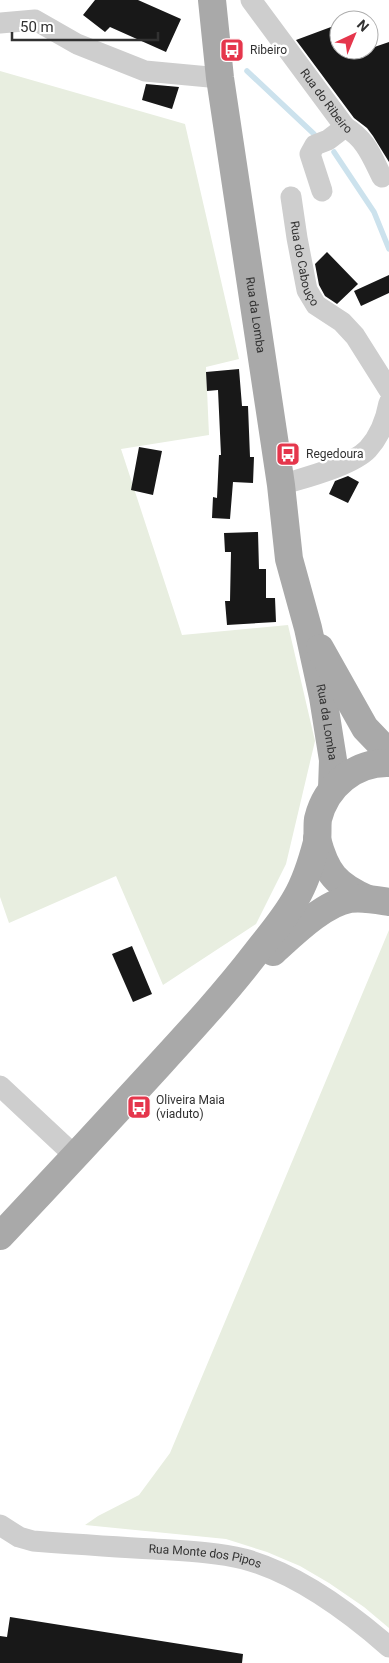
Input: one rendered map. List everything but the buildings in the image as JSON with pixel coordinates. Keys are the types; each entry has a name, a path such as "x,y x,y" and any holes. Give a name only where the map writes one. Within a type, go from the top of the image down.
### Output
{"main road":[{"name":"Rua da Lomba","path":"212,0 220,78 280,484 289,559 308,628 323,697 333,760 332,789"},
{"name":"Rua da Lomba","path":"308,628 366,728 389,753"},
{"path":"0,1236 221,998 284,918 297,897 309,868 317,839 318,821 323,804 332,789 346,776 362,767 381,763 389,764"},
{"path":"317,839 323,859 334,877 349,891 379,900"},
{"path":"221,998 320,913 350,899 379,900"}],"street":[{"name":"Rua do Ribeiro","path":"251,0 345,127 356,133 365,144 382,177"},
{"path":"0,23 35,20 77,44 145,71 220,78"},
{"path":"322,191 310,154 315,145 328,140 345,127"},
{"name":"Rua do Cabouço","path":"291,197 307,290 316,305 342,322 354,336 389,390"},
{"path":"280,484 326,470 354,459 367,450 384,422 389,403"},
{"path":"0,1086 75,1156"},
{"name":"Rua Monte dos Pipos","path":"1,1526 19,1537 33,1541 209,1553 245,1560 276,1571 318,1593 357,1620 389,1647"}],"shaded area":[{"path":"0,71 185,124 239,359 206,367 209,435 121,449 182,635 288,625 315,741 286,864 256,924 163,985 116,876 9,923 0,897"},
{"path":"389,930 389,1628 364,1607 329,1583 300,1566 267,1552 226,1539 85,1525 98,1516 139,1495 170,1453"}],"waterway":[{"path":"247,71 314,134"},
{"path":"334,152 374,212 389,249"}],"place":[{"name":"Ribeiro","path":"232,50"},
{"name":"Regedoura","path":"288,454"},
{"name":"Oliveira Maia (viaduto)","path":"139,1107"}]}
